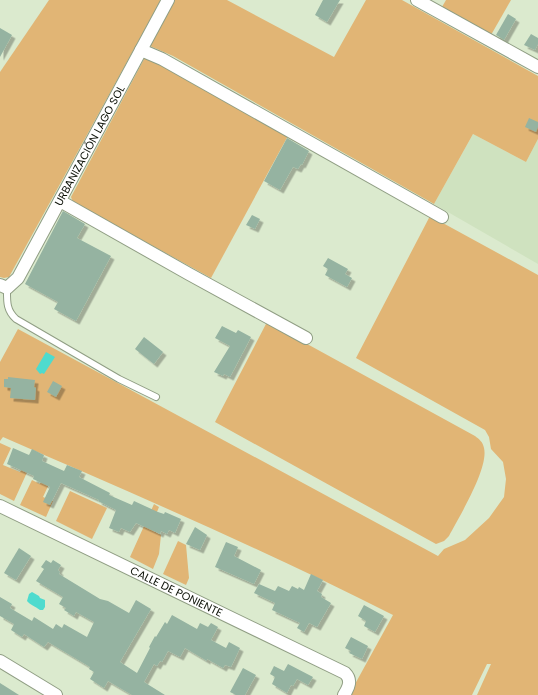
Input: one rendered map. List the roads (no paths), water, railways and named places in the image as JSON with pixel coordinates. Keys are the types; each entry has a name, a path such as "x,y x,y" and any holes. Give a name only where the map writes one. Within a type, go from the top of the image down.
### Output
{"street":[{"name":"URBANIZACIÓN LAGO SOL","path":"4,287 18,278 168,0"},
{"path":"418,0 538,67"},
{"path":"141,50 153,54 175,66 442,217"},
{"path":"60,201 306,338"},
{"name":"CALLE DE PONIENTE","path":"0,506 345,672 349,680 349,685 344,695"},
{"path":"0,661 56,695"}],"lane":[{"path":"4,287 8,307 16,319 119,379 156,397"}],"water":[{"path":"46,352 55,357 44,374 40,374 36,369"},
{"path":"32,592 45,600 45,607 43,610 40,610 27,601 29,594"}]}
